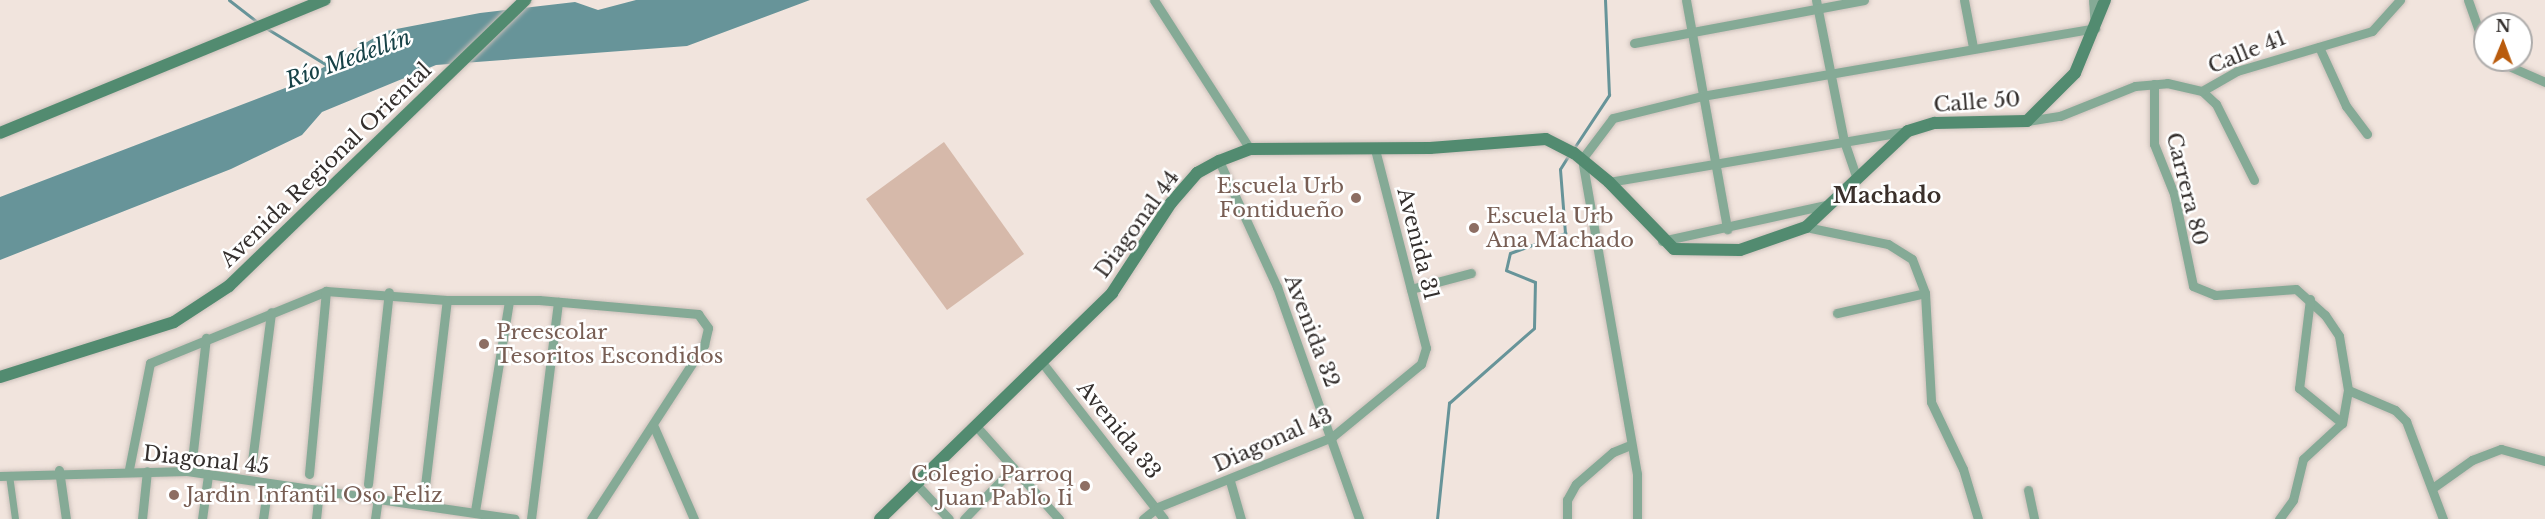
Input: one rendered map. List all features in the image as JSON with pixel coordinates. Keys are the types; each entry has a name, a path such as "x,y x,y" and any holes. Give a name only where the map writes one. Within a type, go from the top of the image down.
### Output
{"main road":[{"path":"0,133 237,34 325,0"},
{"name":"Avenida Regional Oriental","path":"0,377 174,322 229,286 297,226 525,0"},
{"name":"Calle 50","path":"1546,140 1578,156 1609,182 1662,241 1674,249 1723,253 1778,241 1806,227 1826,205 1908,131 1935,123 2027,121 2074,73 2105,0"},
{"name":"Diagonal 44","path":"880,519 918,486 975,426 1044,365 1112,293 1171,203 1197,173 1219,160 1250,149 1375,149 1546,140"}],"street":[{"path":"1154,0 1250,149"},
{"path":"1686,0 1727,229"},
{"path":"1634,43 1692,33 1817,4 1864,0"},
{"path":"1964,0 1973,47"},
{"path":"1638,519 1640,494 1578,156 1625,112 1832,72 2095,28 2093,0"},
{"name":"Calle 41","path":"2027,121 2154,84 2202,91 2237,71 2372,31 2400,0"},
{"path":"1817,4 1844,141 1857,179"},
{"path":"2319,46 2346,106 2367,134"},
{"path":"2522,72 2545,82"},
{"name":"Carrera 80","path":"2154,84 2154,144 2174,194 2193,286 2215,295 2277,287 2295,289 2310,299"},
{"path":"2202,91 2216,104 2254,180"},
{"path":"1609,182 1908,131"},
{"name":"Avenida 31","path":"1375,149 1426,348"},
{"name":"Avenida 32","path":"1219,160 1277,286 1359,519"},
{"path":"1662,241 1727,229 1826,205"},
{"path":"1806,227 1901,248 1912,259 1925,293 1930,402 1963,469 1978,519"},
{"path":"1411,289 1471,273"},
{"path":"309,474 326,291"},
{"path":"129,470 146,369 156,358 326,291 389,292 447,300 558,302 698,314 708,328 704,345 654,427 591,519"},
{"path":"368,484 389,292"},
{"path":"1837,313 1925,293"},
{"path":"2310,299 2299,388 2342,423"},
{"path":"2279,519 2288,510 2303,459 2342,423 2348,390 2339,336 2310,299"},
{"path":"423,503 447,300"},
{"path":"475,511 509,302"},
{"path":"531,519 558,302"},
{"path":"251,469 271,312"},
{"path":"192,460 206,338"},
{"name":"Diagonal 43","path":"1143,519 1158,507 1230,480 1332,437 1412,374 1426,348"},
{"name":"Avenida 33","path":"1044,365 1158,507 1164,519"},
{"path":"2348,390 2395,410 2406,421 2418,464 2434,487 2443,519"},
{"path":"975,426 1059,519"},
{"path":"654,427 694,519"},
{"path":"1567,519 1567,500 1576,484 1612,452 1630,445"},
{"path":"2434,487 2472,460 2501,449 2545,461"},
{"path":"964,519 1013,468"},
{"path":"59,470 66,519"},
{"name":"Diagonal 45","path":"4,475 59,470 129,470 208,475 423,503 514,519"},
{"path":"142,519 147,471"},
{"path":"4,475 15,519"},
{"path":"202,519 208,475"},
{"path":"1230,480 1241,519"},
{"path":"263,519 268,484"},
{"path":"918,486 949,519"},
{"path":"316,519 320,490"},
{"path":"2028,490 2034,519"},
{"path":"375,519 378,498"}],"shaded area":[{"path":"944,142 1024,254 947,310 866,199"}],"water":[{"name":"Río Medellín","path":"636,0 810,0 687,46 436,65 322,112 302,135 231,169 0,260 0,197 293,85 386,31 480,13 575,2 598,10"}],"waterway":[{"path":"229,0 258,23"},
{"path":"1574,148 1609,95 1605,0"},
{"name":"Río Medellín","path":"266,28 330,67"},
{"path":"1437,519 1449,403 1534,328 1535,282 1506,270 1510,253 1565,233 1560,169 1570,153"}],"place":[{"name":"Escuela Urb Fontidueño","path":"1356,198"},
{"name":"Escuela Urb Ana Machado","path":"1474,228"},
{"name":"Preescolar Tesoritos Escondidos","path":"484,344"},
{"name":"Colegio Parroq Juan Pablo Ii","path":"1085,486"},
{"name":"Jardin Infantil Oso Feliz","path":"174,495"}],"district":[{"name":"Machado","path":"1887,196"}]}
